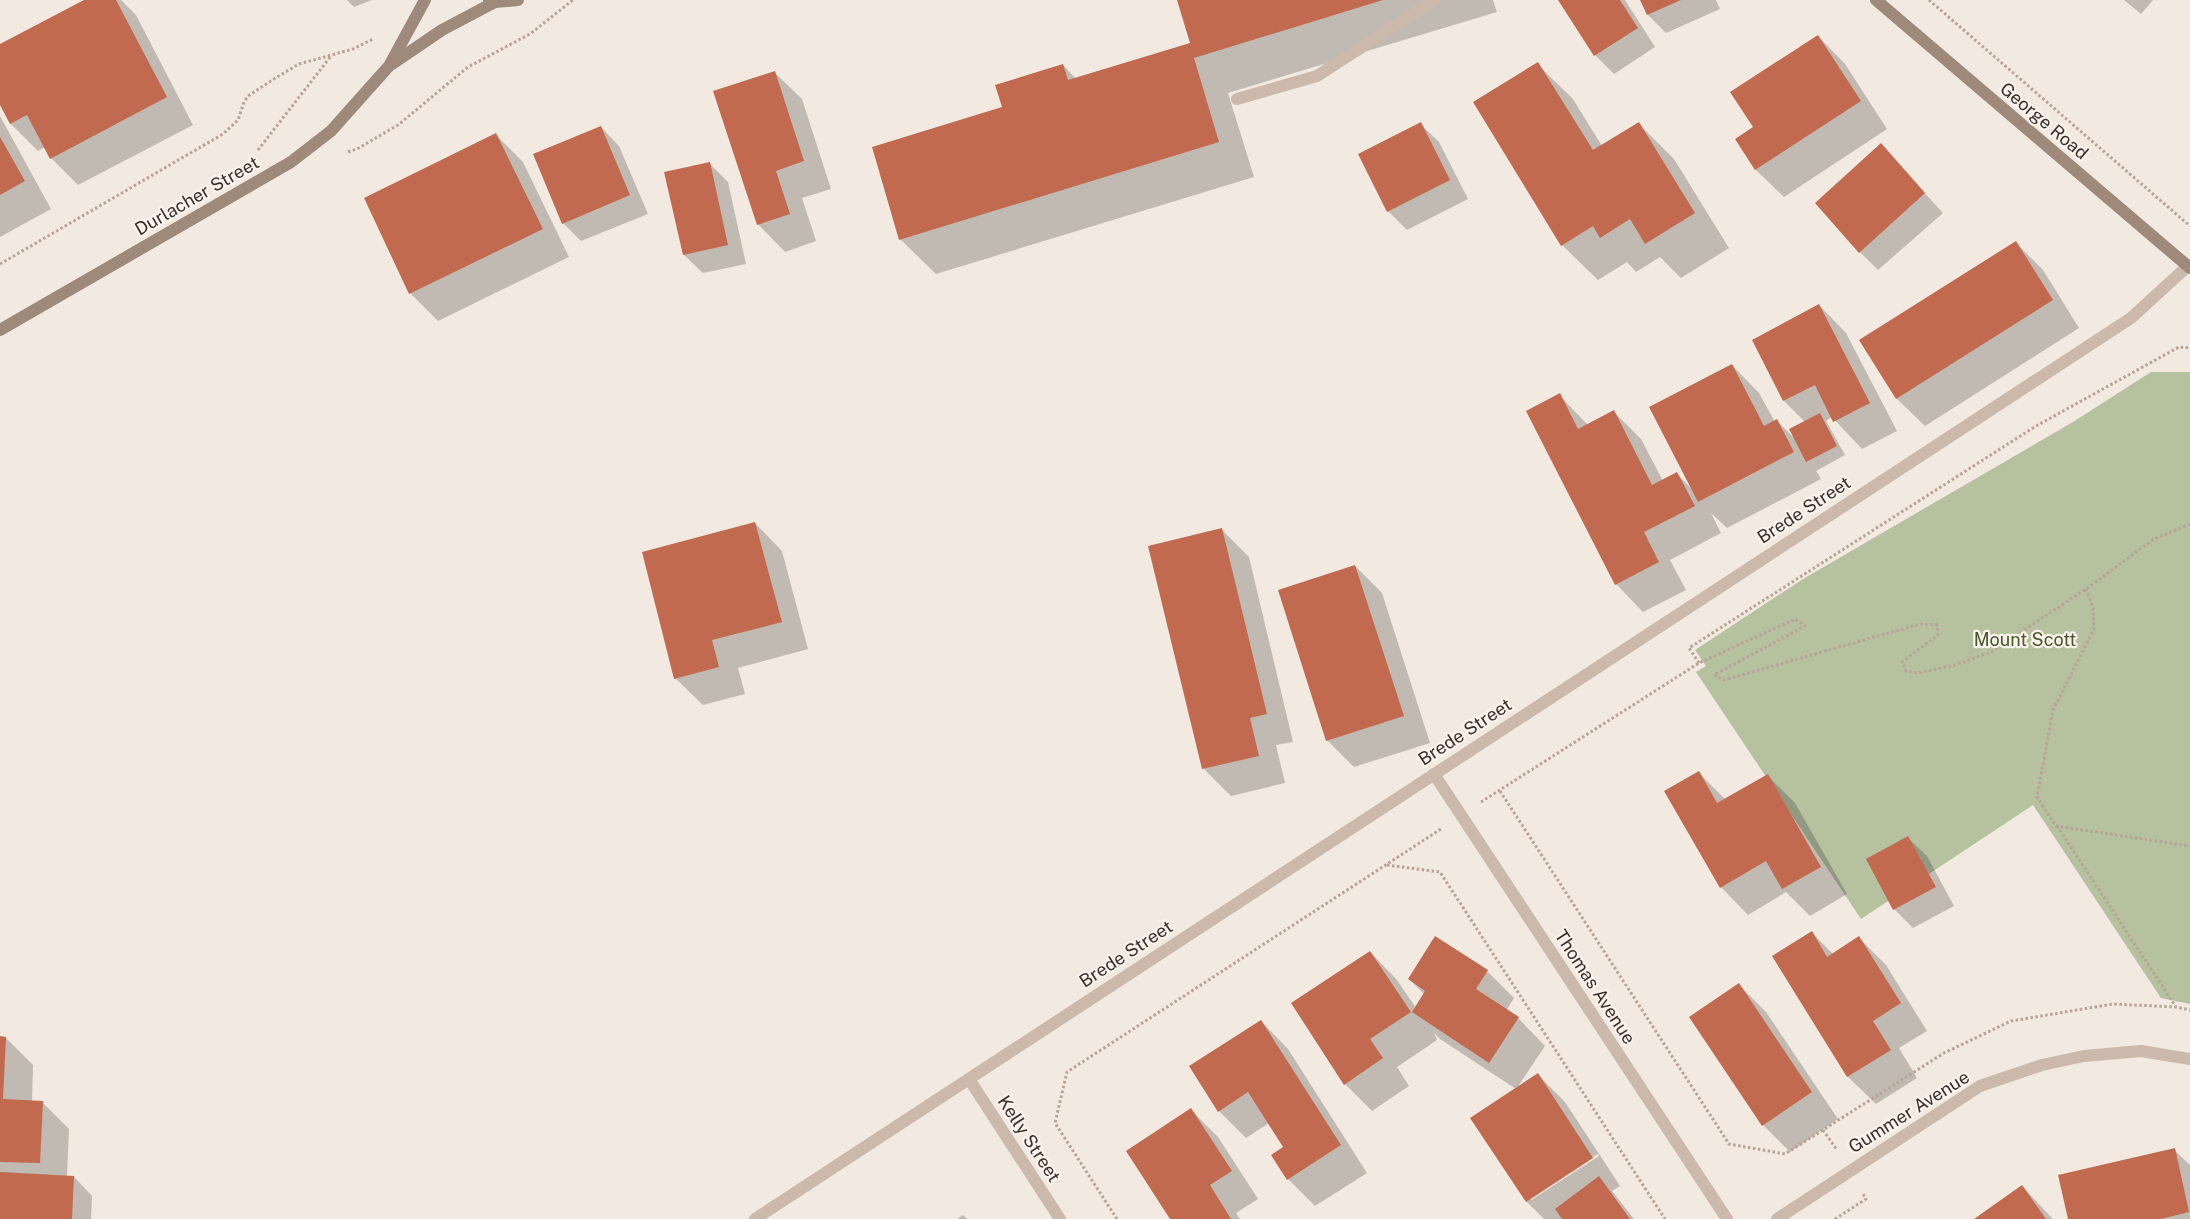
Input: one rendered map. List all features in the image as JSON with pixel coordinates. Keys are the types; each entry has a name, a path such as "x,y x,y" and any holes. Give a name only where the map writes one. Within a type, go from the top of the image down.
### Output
{"main road":[{"name":"Durlacher Street","path":"0,330 290,162 331,131 389,66 425,0"},
{"path":"492,1 518,0"},
{"name":"George Road","path":"1876,0 2189,267"},
{"name":"Durlacher Street","path":"389,66 442,30 492,1"}],"street":[{"path":"1237,99 1317,76 1435,0"},
{"name":"Brede Street","path":"755,1219 2131,318 2189,267"},
{"name":"Thomas Avenue","path":"1434,774 1727,1219"},
{"name":"Gummer Avenue","path":"1777,1219 1980,1086 2042,1065 2084,1056 2141,1051 2190,1059"},
{"name":"Kelly Street","path":"969,1078 1060,1219"}],"path":[{"path":"341,154 357,149 398,125 468,67 530,34 573,0"},
{"path":"1929,0 2190,226"},
{"path":"0,264 223,134 238,120 248,96 276,77 298,64 353,50 376,38"},
{"path":"257,151 331,56"},
{"path":"1699,663 1689,648 1952,478 2036,426 2178,347 2190,348"},
{"path":"1486,800 1699,663 1795,619 1805,626 1714,675 1724,680 1920,624 1937,625 1938,635 1911,653 1902,662 1906,671 1916,673 1952,666 1991,652 2086,588 2154,539 2190,524"},
{"path":"2086,588 2093,607 2094,629 2054,710 2036,797 2176,1007"},
{"path":"1500,790 1729,1144 1786,1154 1944,1053 2012,1021 2113,1004 2176,1007 2190,1010"},
{"path":"2056,826 2190,846"},
{"path":"1117,1219 1055,1123 1067,1072 1435,832"},
{"path":"1386,864 1440,872 1666,1219"},
{"path":"1822,1130 1835,1147"},
{"path":"1835,1219 1866,1199 1860,1190"}],"green space":[{"name":"Mount Scott","path":"2151,372 2190,372 2190,1004 2161,998 2033,805 1861,919 1696,672 1706,666 1695,650 1803,579 2073,422"}],"building":[{"path":"84,0 116,0 167,97 50,159 27,115 10,124 0,105 0,44"},
{"path":"1177,0 1383,0 1194,58 1219,142 899,240 872,147 1002,107 995,85 1063,64 1068,80 1190,43"},
{"path":"1558,0 1620,0 1638,28 1594,56"},
{"path":"1640,0 1681,0 1647,15"},
{"path":"1818,35 1861,101 1755,170 1735,139 1753,127 1730,92"},
{"path":"1538,62 1593,150 1639,122 1695,213 1645,244 1630,219 1600,238 1593,226 1561,246 1473,102"},
{"path":"775,71 804,161 776,171 790,214 757,225 713,91"},
{"path":"1421,122 1450,180 1387,212 1358,154"},
{"path":"601,126 630,195 562,224 533,154"},
{"path":"496,133 543,229 409,294 364,198"},
{"path":"0,137 25,181 0,195"},
{"path":"1881,143 1925,193 1859,253 1815,203"},
{"path":"710,162 728,245 683,255 664,172"},
{"path":"2016,241 2053,300 1896,399 1859,340"},
{"path":"1819,304 1870,403 1833,422 1815,385 1783,401 1752,340"},
{"path":"1732,364 1764,426 1777,419 1794,452 1698,502 1649,407"},
{"path":"1560,393 1578,429 1614,410 1652,485 1677,472 1695,506 1644,532 1659,562 1615,585 1526,411"},
{"path":"1820,413 1837,446 1806,462 1789,429"},
{"path":"755,522 782,622 712,640 719,667 674,679 642,552"},
{"path":"1222,528 1267,714 1250,718 1259,756 1202,769 1148,546"},
{"path":"1355,565 1404,716 1326,741 1278,590"},
{"path":"1699,771 1717,803 1768,774 1821,867 1782,889 1766,861 1720,888 1664,791"},
{"path":"1908,836 1936,887 1893,910 1866,859"},
{"path":"1812,931 1827,957 1859,936 1901,1003 1873,1021 1891,1050 1847,1077 1772,956"},
{"path":"1435,936 1488,970 1476,989 1519,1017 1489,1063 1412,1012 1425,991 1408,979"},
{"path":"1370,951 1411,1012 1370,1039 1383,1058 1344,1085 1291,1003"},
{"path":"1739,983 1812,1092 1762,1126 1689,1017"},
{"path":"1261,1020 1341,1145 1287,1180 1271,1155 1283,1147 1248,1092 1218,1112 1189,1066"},
{"path":"0,1036 6,1037 3,1099 43,1101 40,1163 0,1162"},
{"path":"1538,1073 1593,1158 1526,1202 1470,1118"},
{"path":"1191,1108 1232,1171 1210,1185 1231,1219 1170,1219 1126,1151"},
{"path":"2175,1148 2189,1212 2161,1219 2068,1219 2058,1175"},
{"path":"0,1172 74,1176 72,1219 0,1219"},
{"path":"1599,1176 1630,1219 1562,1219 1555,1209"},
{"path":"2022,1185 2046,1219 1974,1219"}]}
